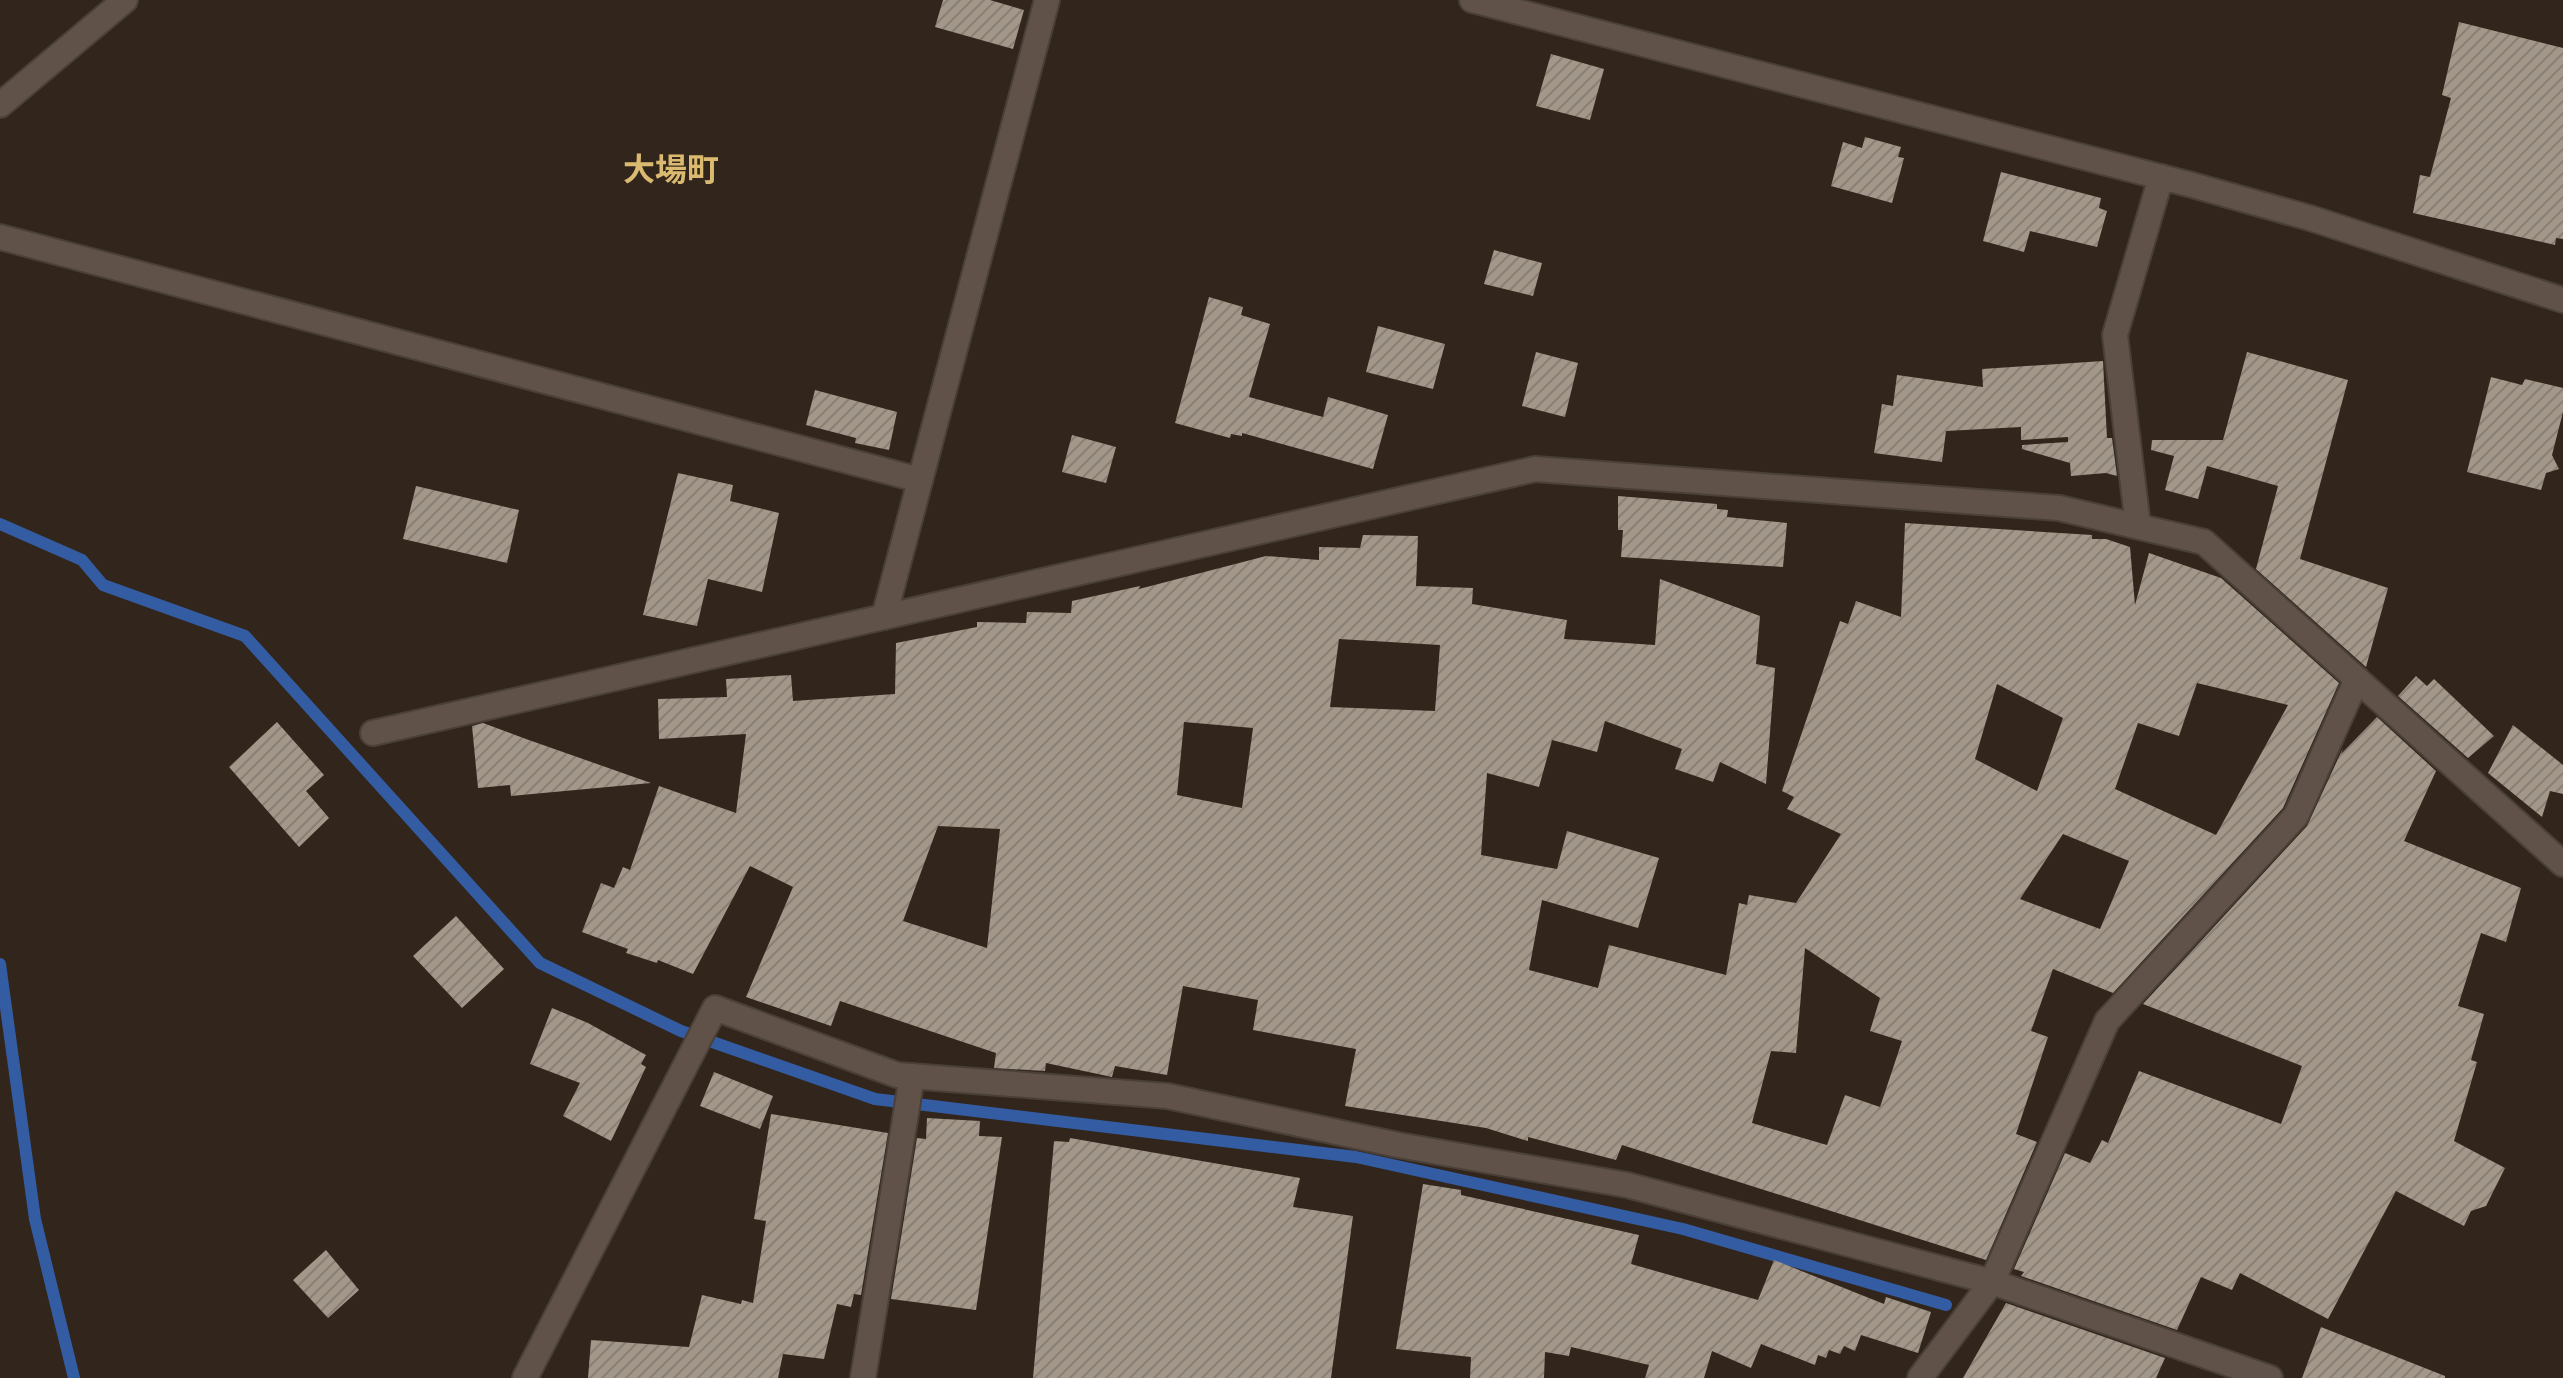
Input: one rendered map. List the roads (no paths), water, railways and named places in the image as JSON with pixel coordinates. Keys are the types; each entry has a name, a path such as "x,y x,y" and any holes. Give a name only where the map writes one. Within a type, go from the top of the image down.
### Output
{"street":[{"path":"0,105 125,0"},
{"path":"884,617 1047,0"},
{"path":"1472,0 2161,177 2310,218 2563,300"},
{"path":"2138,526 2115,335 2161,177"},
{"path":"0,237 920,480"},
{"path":"373,733 1535,469 2059,508 2204,542 2563,864"},
{"path":"1920,1378 1992,1282 2107,1021 2296,816 2357,679"},
{"path":"525,1378 715,1008 897,1075 1167,1096 1398,1145 1627,1185 1992,1282 2270,1378"},
{"path":"863,1378 912,1077"}],"waterway":[{"path":"0,524 82,560 103,585 245,636 540,963 681,1031 875,1099 1356,1157 1683,1229 1946,1305"},
{"path":"0,964 35,1219 74,1378"}],"district":[{"name":"大場町","path":"671,170"}]}
